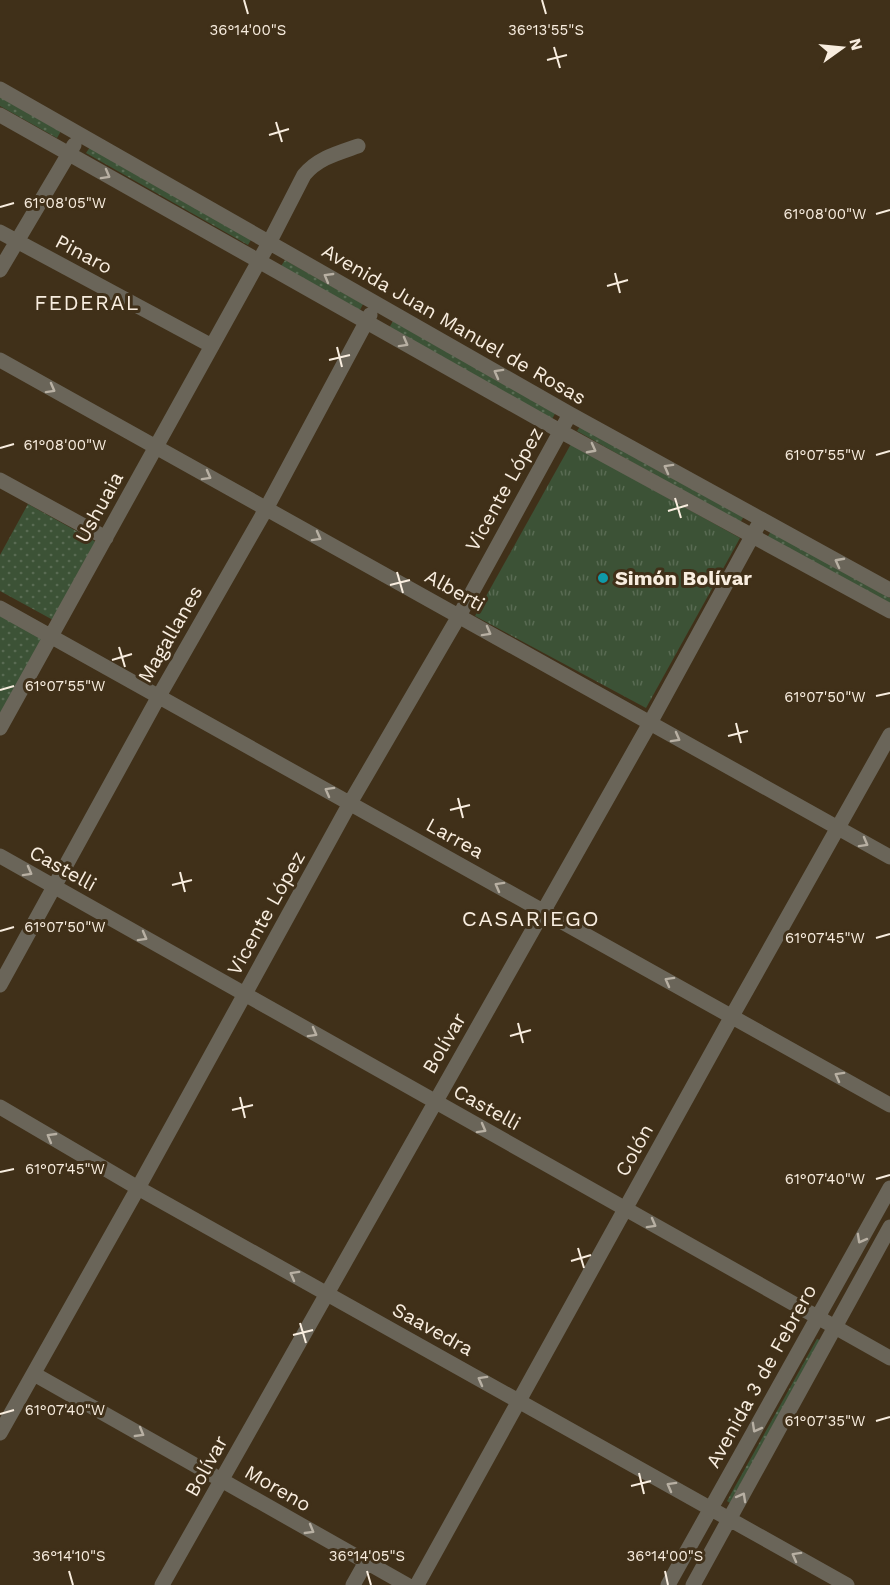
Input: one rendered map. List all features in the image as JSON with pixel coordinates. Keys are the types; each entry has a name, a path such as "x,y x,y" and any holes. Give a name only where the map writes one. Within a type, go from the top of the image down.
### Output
{"street":[{"name":"Avenida Juan Manuel de Rosas","path":"0,89 570,414 890,590"},
{"name":"Avenida Juan Manuel de Rosas","path":"0,115 560,431 890,611"},
{"path":"0,270 80,135"},
{"name":"Ushuaia","path":"0,728 269,243 304,175 322,159 358,146"},
{"name":"Pinaro","path":"0,232 212,346"},
{"name":"Magallanes","path":"0,985 159,696 266,509 376,304"},
{"name":"Alberti","path":"0,360 890,857"},
{"name":"Vicente López","path":"0,1433 350,803 459,616 570,414"},
{"path":"0,480 106,538"},
{"name":"Bolívar","path":"162,1585 650,723 761,520"},
{"name":"Larrea","path":"0,608 890,1105"},
{"name":"Colón","path":"417,1585 890,735"},
{"name":"Castelli","path":"0,856 890,1358"},
{"name":"Saavedra","path":"0,1107 138,1188 848,1585"},
{"name":"Avenida 3 de Febrero","path":"668,1585 890,1188"},
{"name":"Avenida 3 de Febrero","path":"693,1585 890,1227"},
{"name":"Moreno","path":"34,1374 407,1585"},
{"path":"353,1585 366,1562"}],"green space":[{"path":"0,97 61,131 57,138 0,106"},
{"path":"90,147 252,238 248,245 86,153"},
{"path":"285,260 363,304 360,310 281,266"},
{"path":"393,321 556,412 552,419 389,328"},
{"path":"581,425 744,516 740,523 577,431"},
{"path":"571,444 740,538 646,708 475,616"},
{"path":"28,504 96,542 53,620 0,591 0,555"},
{"path":"771,531 890,598 890,607 767,538"},
{"path":"0,615 42,638 0,716"},
{"path":"817,1339 820,1340 730,1503 727,1501"}],"place":[{"name":"Simón Bolívar","path":"603,578"}],"district":[{"name":"FEDERAL","path":"87,303"},
{"name":"CASARIEGO","path":"531,918"}]}
